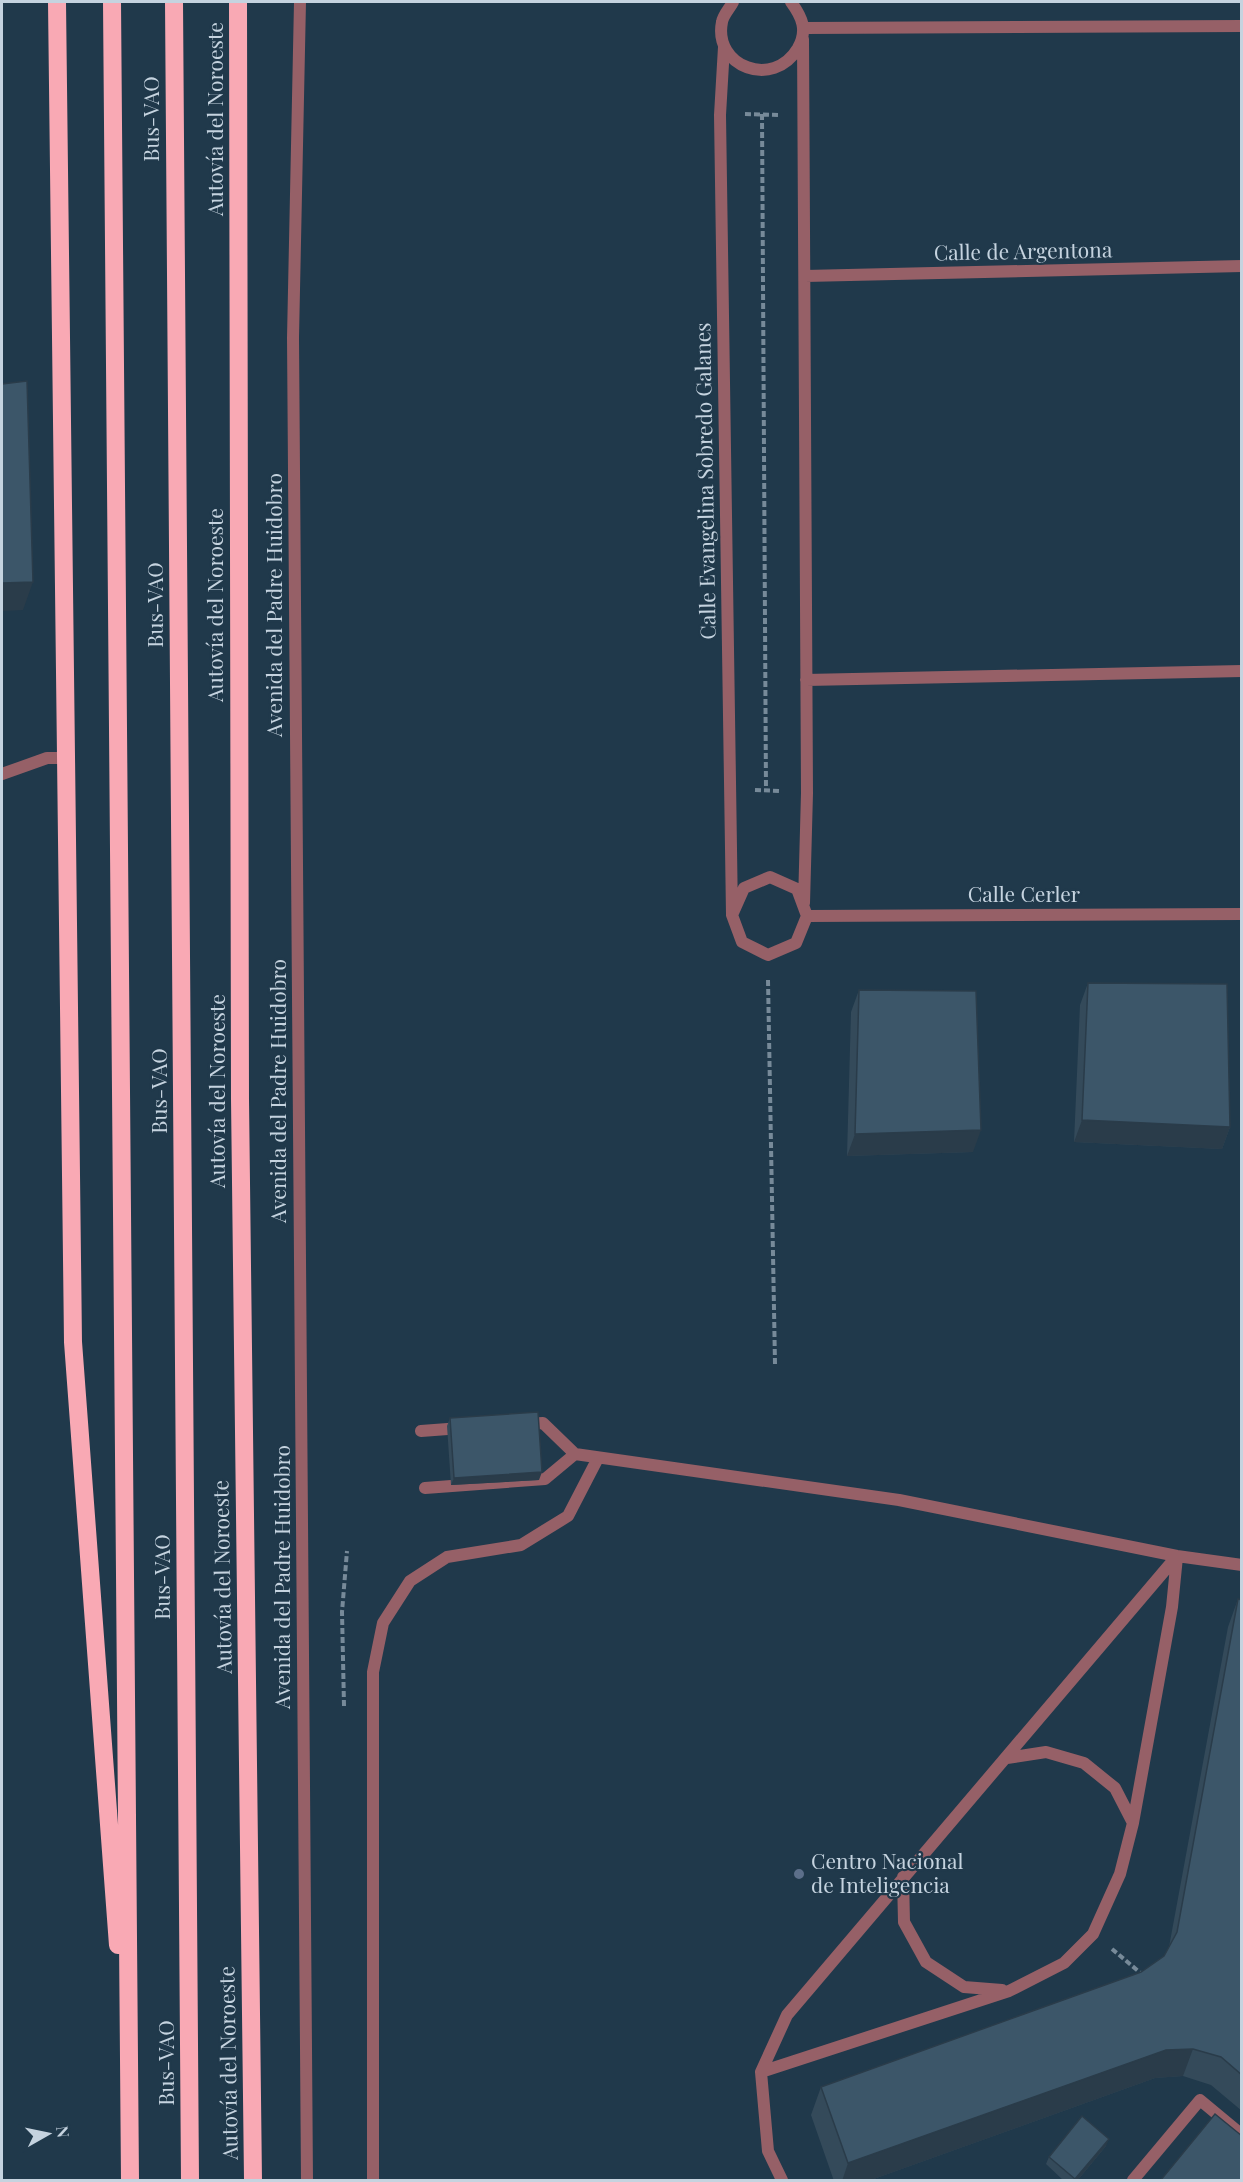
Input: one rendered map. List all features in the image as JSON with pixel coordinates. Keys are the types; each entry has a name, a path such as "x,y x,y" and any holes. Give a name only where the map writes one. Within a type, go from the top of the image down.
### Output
{"highway":[{"path":"57,2 73,1342 130,2111"},
{"path":"112,2 130,2181"},
{"name":"Bus-VAO","path":"174,2 190,2181"},
{"name":"Autovía del Noroeste","path":"238,2 240,1099 254,2181"}],"street":[{"name":"Avenida del Padre Huidobro","path":"300,2 292,338 308,2181"},
{"path":"721,2 722,20"},
{"path":"722,20 734,2"},
{"path":"724,47 741,66 766,72 790,61 803,28 790,2"},
{"path":"802,2 807,793 804,903 807,916 796,943 768,955 742,942 732,915 744,888 770,878 796,889 804,903"},
{"name":"Calle Evangelina Sobredo Galanes","path":"722,20 721,34 724,47 720,115 732,915"},
{"path":"803,28 1242,26"},
{"name":"Calle de Argentona","path":"805,276 1242,266"},
{"path":"806,680 1242,671"},
{"path":"2,774 47,758 66,758"},
{"name":"Calle Cerler","path":"807,916 1242,914"},
{"path":"509,1425 543,1423 575,1454 898,1500 1177,1556 1242,1565"},
{"path":"421,1431 476,1427"},
{"path":"425,1488 545,1479 575,1454"},
{"path":"373,2181 373,1672 383,1623 410,1581 447,1557 521,1545 568,1516 598,1458"},
{"path":"782,2181 768,2151 761,2072 787,2015 1177,1556"},
{"path":"761,2072 1009,1991 1064,1963 1093,1934 1120,1874 1133,1823 1172,1607 1177,1556"},
{"path":"1007,1758 1046,1752 1084,1763 1115,1788 1133,1823"},
{"path":"903,1877 904,1922 926,1962 964,1987 1009,1991"},
{"path":"1133,2181 1200,2100 1242,2135"}],"path":[{"path":"762,114 766,791"},
{"path":"720,115 804,115"},
{"path":"730,789 807,793"},
{"path":"768,955 775,1364"},
{"path":"1122,1957 1146,1977"}],"building":[{"path":"27,381 33,582 2,583 2,384"},
{"path":"1088,983 1227,984 1230,1127 1082,1120"},
{"path":"859,990 976,991 981,1130 855,1134"},
{"path":"538,1412 542,1472 454,1478 450,1418"},
{"path":"1238,1599 1242,1600 1242,2075 1221,2057 1193,2049 1166,2050 848,2163 821,2087 1141,1972 1164,1956 1177,1932"},
{"path":"1215,2114 1242,2136 1242,2181 1160,2181"},
{"path":"1082,2116 1109,2139 1075,2179 1049,2157"}],"place":[{"name":"Centro Nacional de Inteligencia","path":"799,1874"}]}
